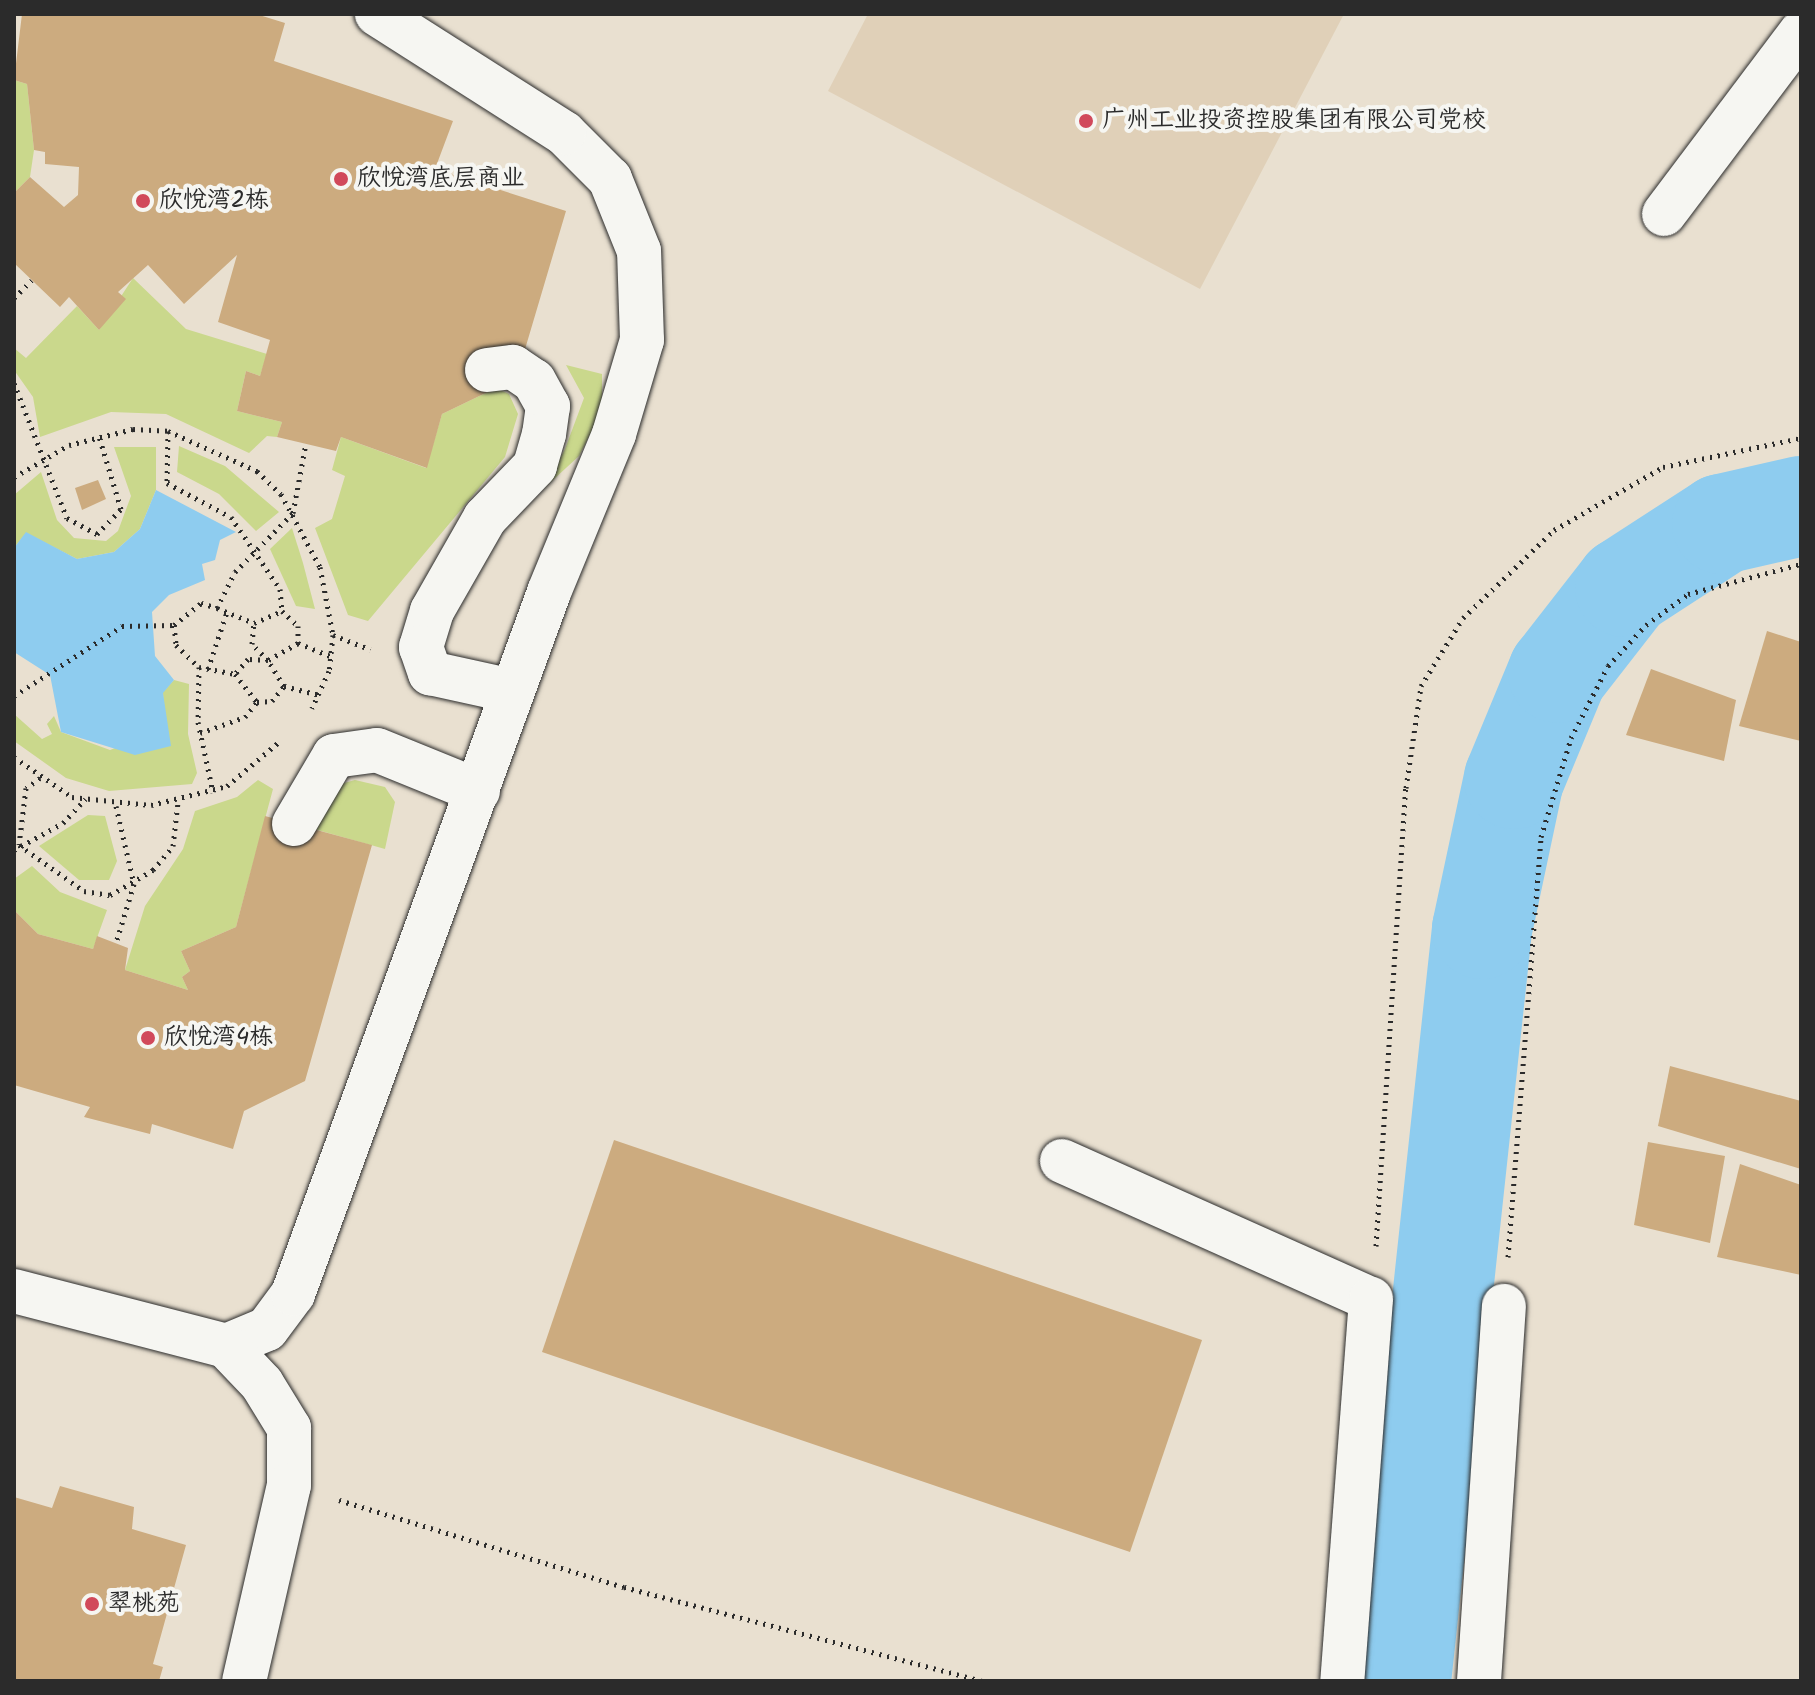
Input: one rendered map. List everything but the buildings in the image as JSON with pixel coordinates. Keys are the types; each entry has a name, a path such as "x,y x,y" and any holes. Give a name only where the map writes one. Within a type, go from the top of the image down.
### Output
{"street":[{"path":"226,1346 267,1329 293,1294 512,691 614,434 642,340 639,251 610,179 564,133 377,14"},
{"path":"1664,214 1801,32"},
{"path":"500,368 534,381 548,406 535,466 485,518 432,611 421,647 430,673 461,685 512,691"},
{"path":"294,824 334,756 377,750 478,791"},
{"path":"1062,1161 1371,1299 1342,1681"},
{"path":"14,1291 226,1346 262,1384 289,1428 289,1485 244,1681"},
{"path":"1479,1681 1504,1306"}],"path":[{"path":"14,298 32,280"},
{"path":"14,383 67,518 97,534 121,509 99,436"},
{"path":"14,477 44,459 99,436 168,431 257,471 293,513 320,567 330,656 319,695 300,719"},
{"path":"168,431 167,483 210,501 255,548 280,589 282,611 298,626 298,643"},
{"path":"1371,1299 1406,788 1421,686 1463,618 1554,530 1663,467 1801,438"},
{"path":"217,608 255,548 293,513 306,443"},
{"path":"1504,1306 1541,837 1571,738 1608,666 1646,625 1688,594 1801,564"},
{"path":"14,696 122,626 152,621 174,625 201,603 254,623 282,611"},
{"path":"208,669 227,612"},
{"path":"254,623 252,644 268,660 284,686 319,695"},
{"path":"174,625 176,645 199,667 235,674 257,702"},
{"path":"298,643 330,656"},
{"path":"235,674 248,659 268,660 298,643"},
{"path":"199,667 200,733 213,792"},
{"path":"200,733 245,717 257,702 272,701 284,686"},
{"path":"14,757 40,778 85,799 116,806 178,802 213,792 290,729"},
{"path":"17,848 26,788 40,778"},
{"path":"17,848 63,823 85,799"},
{"path":"17,848 84,891 110,895 134,884 173,846 178,802"},
{"path":"116,806 134,884 116,943"},
{"path":"289,1485 624,1587 983,1681"}],"shaded area":[{"name":"广州工业投资控股集团有限公司党校","path":"868,14 1344,14 1200,289 828,91"}],"green space":[{"path":"14,80 27,84 34,150 30,177 14,193"},
{"path":"133,278 186,329 267,354 260,376 246,371 237,411 282,422 277,437 267,436 249,453 166,414 111,412 40,437 33,397 14,370 14,348 26,358 77,306 99,330"},
{"path":"566,365 602,374 602,411 579,456 502,527 551,475 565,449 584,398"},
{"path":"496,388 509,394 518,414 505,457 368,621 348,615 315,528 332,519 345,476 332,470 341,437 426,468 442,414"},
{"path":"179,446 225,466 279,512 256,531 219,494 177,472"},
{"path":"114,447 156,447 156,490 140,529 114,552 77,559 26,533 14,548 14,495 41,472 57,520 74,538 106,541 118,531 131,496"},
{"path":"292,528 315,609 296,606 270,549"},
{"path":"174,680 189,684 188,734 197,773 192,784 109,791 66,778 14,741 14,714 42,739 52,734 47,724 54,716 61,732 110,750 164,729 163,692"},
{"path":"258,780 273,789 236,927 181,951 190,971 182,977 188,990 125,970 145,906 183,849 195,811 237,797"},
{"path":"355,780 385,787 395,802 385,849 314,829 337,785"},
{"path":"88,815 105,816 117,861 109,880 79,880 39,846"},
{"path":"32,866 60,892 107,910 93,949 38,934 14,910 14,879"}],"water":[{"path":"156,490 236,532 220,540 215,560 202,564 205,580 169,595 152,612 155,656 174,680 163,693 171,746 135,755 61,732 50,675 14,652 14,548 26,532 77,559 114,552 140,529"}],"waterway":[{"path":"1401,1681 1482,929 1514,779 1558,673 1625,587 1722,524 1801,506"}],"place":[{"name":"广州工业投资控股集团有限公司党校","path":"1086,121"},
{"name":"欣悦湾底层商业","path":"341,179"},
{"name":"欣悦湾2栋","path":"143,201"},
{"name":"欣悦湾4栋","path":"148,1038"},
{"name":"翠桃苑","path":"92,1604"}]}
